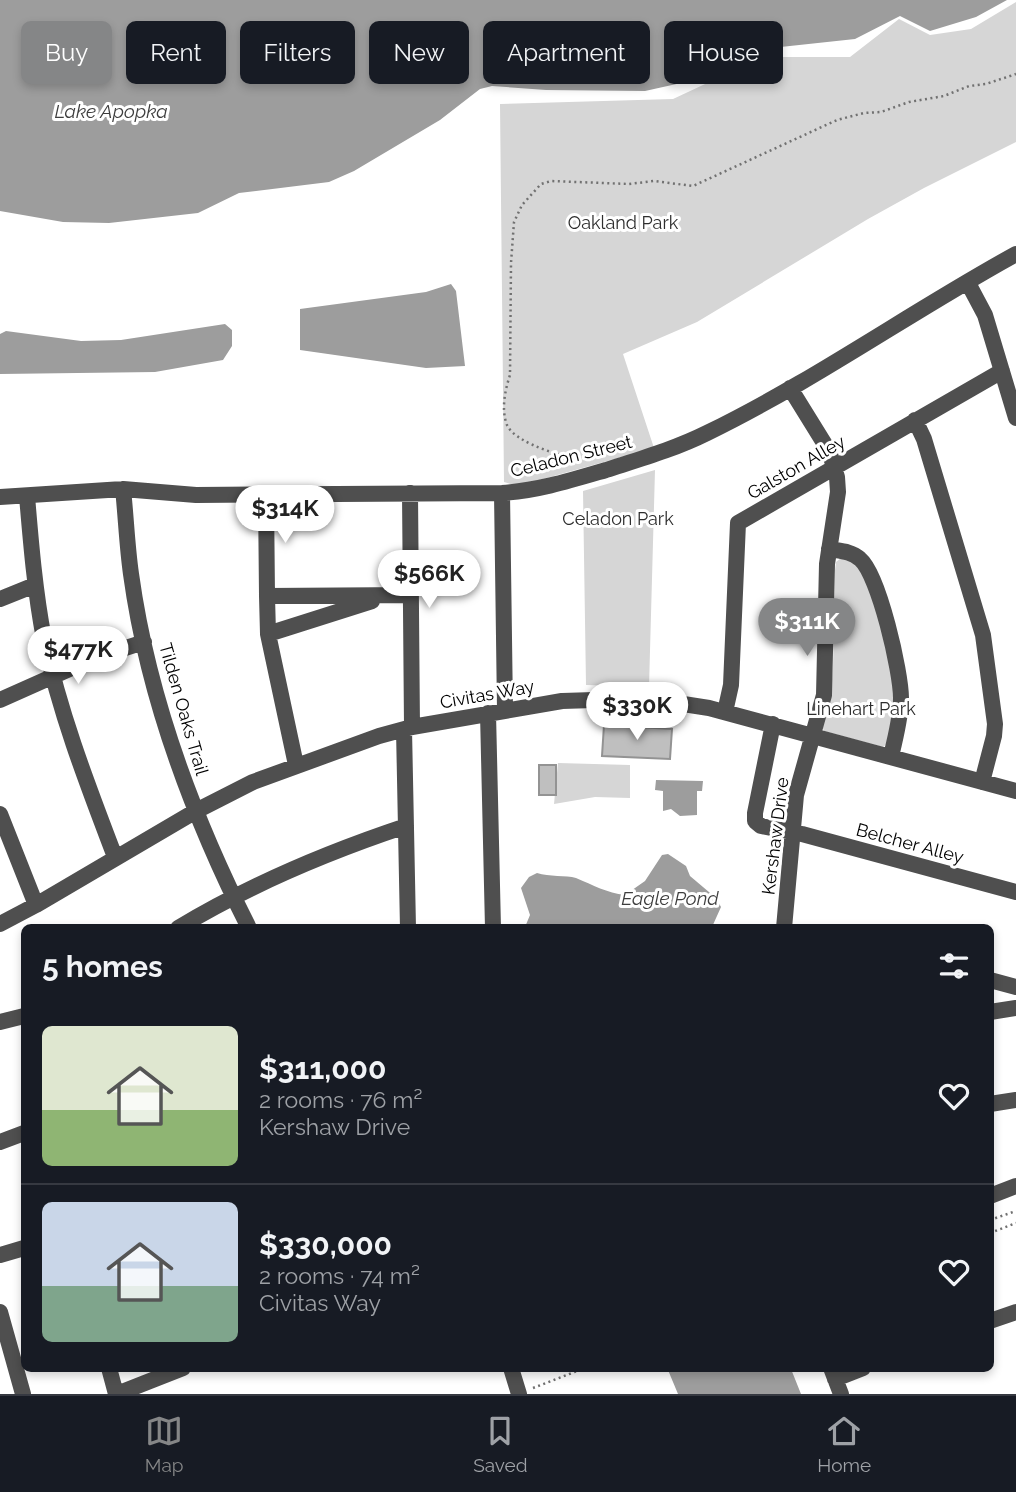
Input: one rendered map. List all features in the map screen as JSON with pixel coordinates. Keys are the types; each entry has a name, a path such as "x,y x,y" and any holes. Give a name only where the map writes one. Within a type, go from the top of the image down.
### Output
{"street":[{"name":"Celadon Street","path":"0,497 123,489 196,495 502,493 553,485 655,454 705,434 790,388 1016,254"},
{"path":"968,283 985,315 1016,418"},
{"name":"Galston Alley","path":"725,712 731,685 737,523 1002,371"},
{"name":"Kershaw Drive","path":"789,924 796,795 824,695 827,564 838,492 835,468 829,452 790,388"},
{"path":"915,420 924,439 983,635 995,736 982,782"},
{"name":"Tilden Oaks Trail","path":"123,489 131,574 154,685 196,811 247,924"},
{"path":"408,924 406,826 411,595 410,493"},
{"path":"502,493 505,710"},
{"path":"266,495 268,634 296,765"},
{"path":"27,496 35,585 54,676 83,772 115,857"},
{"path":"829,549 847,552 861,559 873,578 898,665 900,714 891,757"},
{"path":"0,599 35,585"},
{"path":"267,596 411,595"},
{"path":"268,634 382,596"},
{"path":"0,700 92,659 144,642"},
{"name":"Civitas Way","path":"0,924 196,811 253,782 408,728 562,701 664,701 725,712 1016,791"},
{"path":"488,713 494,924"},
{"name":"Belcher Alley","path":"773,724 755,813 755,821 761,826 793,832 1016,892"},
{"path":"0,814 36,905"},
{"path":"184,924 233,895 320,856 406,826"},
{"path":"994,981 1016,987"},
{"path":"994,1011 1016,1008"},
{"path":"0,1022 21,1017"},
{"path":"994,1103 1016,1100"},
{"path":"0,1142 21,1134"},
{"path":"994,1194 1016,1186"},
{"path":"0,1255 21,1249"},
{"path":"0,1312 23,1394"},
{"path":"994,1320 1016,1312"},
{"path":"110,1372 116,1394 173,1372"},
{"path":"512,1372 519,1394"},
{"path":"836,1381 855,1372"}],"path":[{"path":"595,458 587,459 553,452 518,438 507,426 505,390 510,376 513,229 517,214 536,187 551,181 629,184 654,181 693,186 836,120 944,96 969,86 986,84 1016,74"},
{"path":"994,1219 1016,1211"},
{"path":"994,1231 1016,1223"},
{"path":"519,1394 575,1372"}],"green space":[{"name":"Oakland Park","path":"1016,2 1016,142 868,219 697,322 623,354 654,448 518,486 504,482 500,104 673,99 705,84 783,84 783,57 850,57 899,19 930,35 971,29"},
{"name":"Celadon Park","path":"655,470 649,687 586,685 583,491"},
{"name":"Linehart Park","path":"841,558 853,563 862,573 878,612 887,647 893,678 894,703 888,743 883,747 824,731 822,726 831,693 835,570 836,562"},
{"path":"558,763 630,765 630,798 595,797 554,804"}],"water":[{"name":"Lake Apopka","path":"0,0 1007,0 976,17 930,31 900,16 855,39 783,47 783,21 664,21 664,84 676,84 645,91 546,90 492,86 480,89 440,120 354,171 329,182 239,193 198,213 109,223 63,222 0,211"},
{"path":"451,284 456,291 465,366 426,368 300,350 300,309 426,292"},
{"path":"225,324 232,330 232,346 223,360 155,372 0,374 0,334 6,331 81,341 121,340"},
{"path":"656,780 703,781 702,791 697,791 697,815 680,816 671,809 663,811 663,791 655,790"},
{"name":"Eagle Pond","path":"668,854 686,866 690,876 716,898 721,907 713,924 526,924 530,915 521,888 529,877 537,873 572,877 606,891 625,895 645,881 662,855"},
{"path":"669,1372 792,1372 801,1394 678,1394"}],"building":[{"path":"604,725 672,729 670,759 602,756"},
{"path":"539,765 556,765 556,795 539,795"}]}
